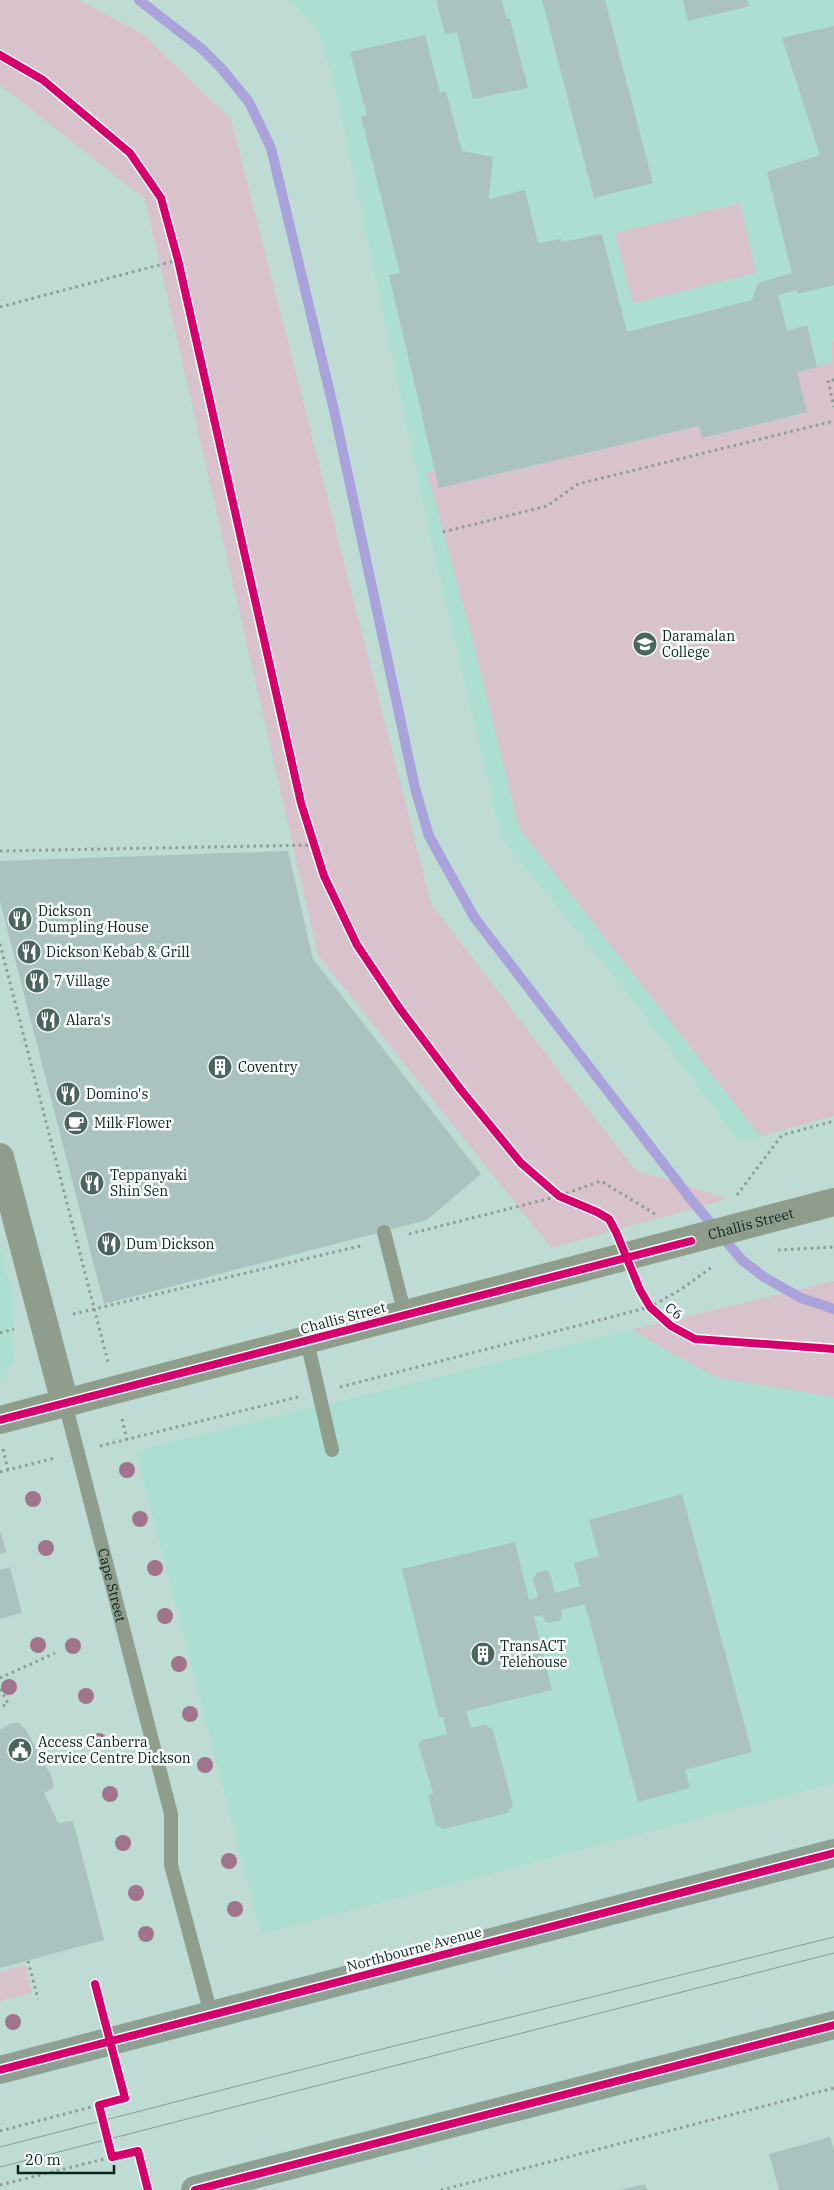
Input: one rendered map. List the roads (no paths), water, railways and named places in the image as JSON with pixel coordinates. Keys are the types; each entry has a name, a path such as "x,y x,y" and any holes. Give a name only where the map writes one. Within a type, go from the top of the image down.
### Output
{"highway":[{"name":"Northbourne Avenue","path":"0,2070 834,1853"},
{"path":"195,2190 834,2025"}],"street":[{"name":"Cape Street","path":"0,1156 65,1403"},
{"name":"Challis Street","path":"1,1433 65,1403 691,1241 834,1202"}],"lane":[{"path":"385,1236 405,1315"},
{"path":"307,1341 332,1450"},
{"name":"Cape Street","path":"65,1403 171,1814 171,1865 211,2014"}],"waterway":[{"path":"139,0 202,49 222,69 249,102 271,148 334,410 415,788 429,836 474,917 693,1202 742,1260 764,1277 801,1298 834,1309"}],"tram line":[{"path":"0,2147 370,2052 834,1937"},
{"path":"0,2167 834,1953"}],"place":[{"name":"Daramalan College","path":"645,644"},
{"name":"Dickson Dumpling House","path":"20,919"},
{"name":"Dickson Kebab & Grill","path":"29,952"},
{"name":"7 Village","path":"37,981"},
{"name":"Alara's","path":"48,1020"},
{"name":"Coventry","path":"220,1067"},
{"name":"Domino's","path":"68,1094"},
{"name":"Milk Flower","path":"76,1123"},
{"name":"Teppanyaki Shin Sen","path":"92,1183"},
{"name":"Dum Dickson","path":"109,1244"},
{"name":"TransACT Telehouse","path":"483,1654"},
{"name":"Access Canberra Service Centre Dickson","path":"20,1750"}]}
